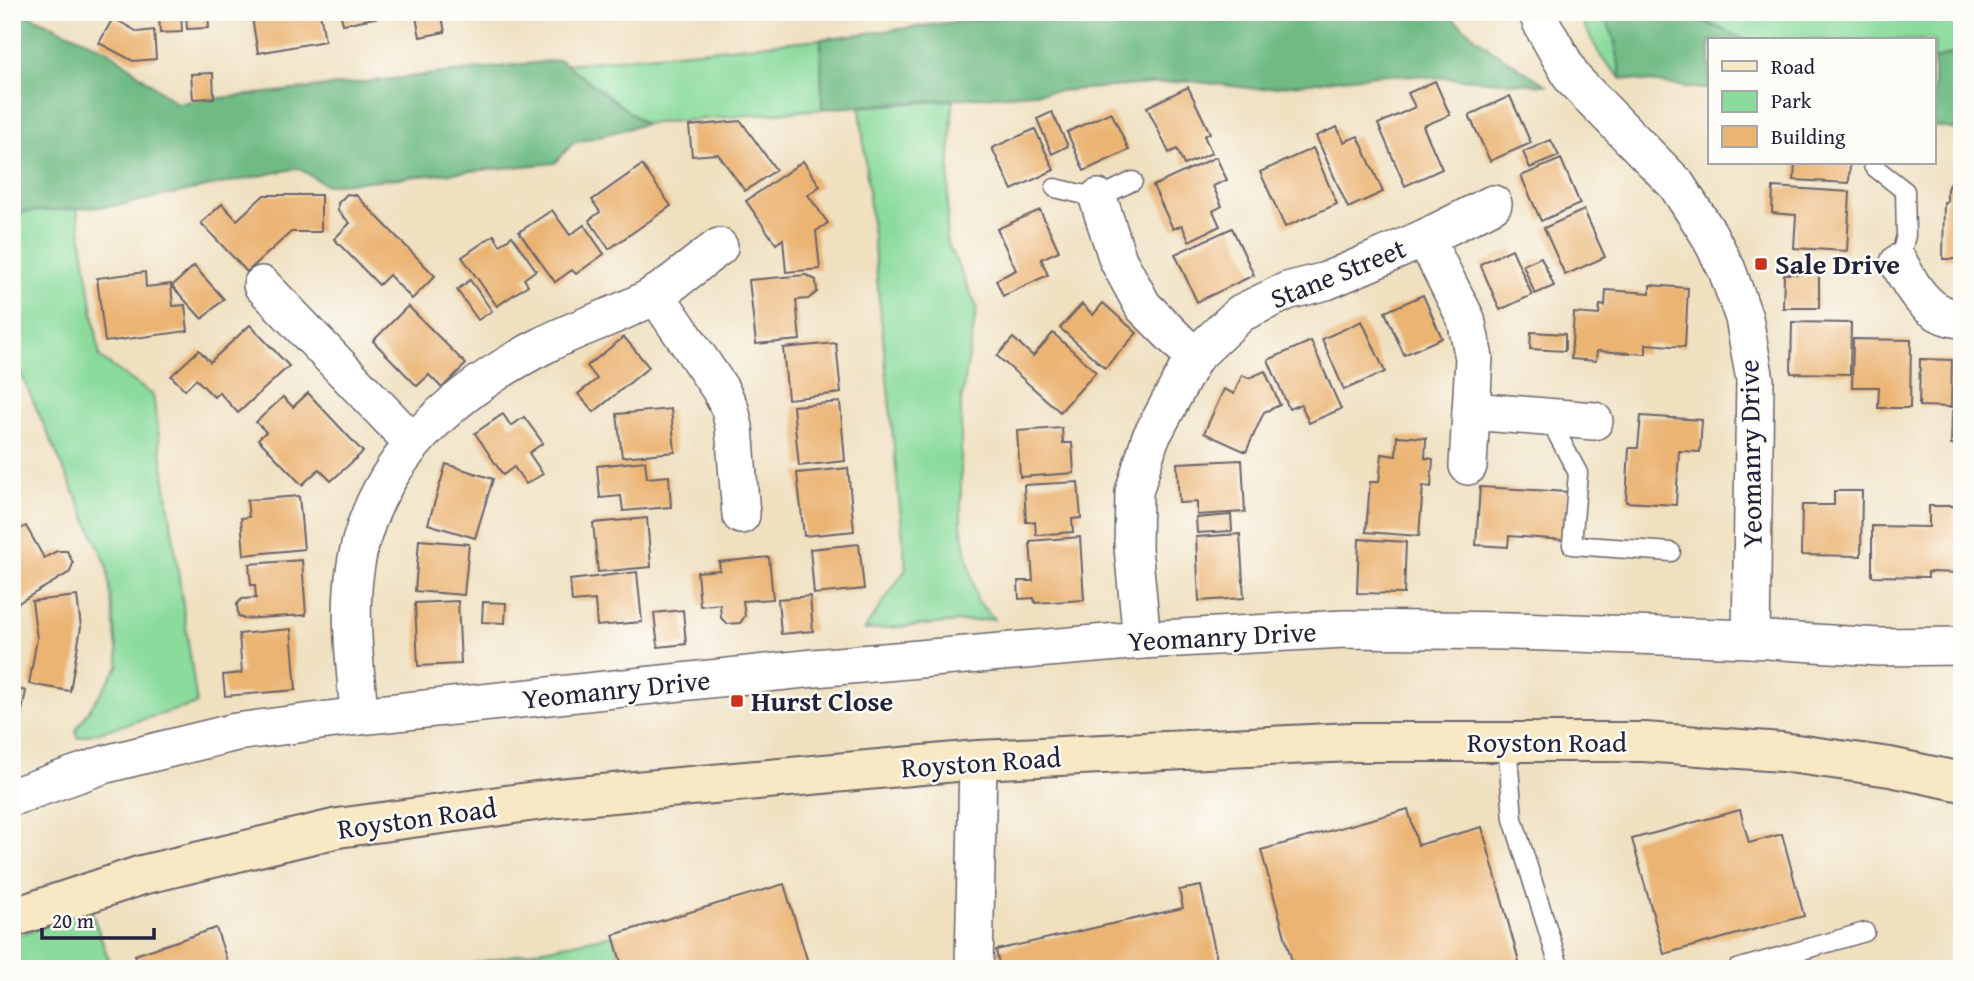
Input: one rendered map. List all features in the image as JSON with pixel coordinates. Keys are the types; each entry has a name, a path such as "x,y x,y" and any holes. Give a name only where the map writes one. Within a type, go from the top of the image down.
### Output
{"main road":[{"name":"Royston Road","path":"12,918 142,875 338,828 558,798 978,760 1352,742 1644,742 1782,752 1891,767 1962,782"}],"street":[{"name":"Yeomanry Drive","path":"12,797 106,764 236,732 359,716 814,668 1142,640 1345,629 1513,631 1751,639 1755,380 1744,317 1727,270 1708,233 1676,184 1573,79 1537,12"},
{"path":"1098,198 1118,260 1143,306 1194,358"},
{"name":"Stane Street","path":"1142,640 1133,548 1135,492 1150,439 1194,358 1241,313 1287,291 1326,281 1425,238 1493,204"},
{"path":"1425,238 1466,319 1474,358 1468,466"},
{"path":"359,716 354,579 360,541 373,503 389,474 414,443 462,397 514,361 551,341 611,317 655,294 719,247"},
{"path":"1899,263 1911,286 1931,309 1943,316 1962,320"},
{"path":"262,285 414,443"},
{"path":"655,294 720,389 730,409 734,427 741,515"},
{"path":"1471,411 1594,421"},
{"path":"1751,639 1879,647 1962,646"},
{"path":"974,969 978,760"}],"lane":[{"path":"1873,166 1905,191 1906,235 1899,263"},
{"path":"1055,188 1098,198 1133,181"},
{"path":"1548,417 1578,473 1573,545 1671,552"},
{"path":"1507,741 1513,819 1560,969"},
{"path":"1737,969 1865,932"}],"green space":[{"path":"12,12 50,33 100,358 153,395 197,704 78,738 76,730 119,665 107,565 12,354"},
{"path":"12,12 22,12 109,51 176,103 560,60 645,124 573,143 555,163 326,185 298,168 115,206 12,213"},
{"path":"1039,12 1445,12 1489,48 1546,85 1386,74 1257,89 1190,81 822,109 821,39 1011,15 1033,15"},
{"path":"1577,12 1601,12 1613,36 1621,78 1601,57"},
{"path":"1601,12 1694,12 1703,21 1741,38 1708,38 1708,90 1621,78 1613,36"},
{"path":"1694,12 1962,12 1962,50 1936,59 1936,38 1741,38 1703,21"},
{"path":"821,39 822,109 645,124 565,64"},
{"path":"1962,50 1962,131 1936,126 1936,59"},
{"path":"953,100 946,239 977,308 961,402 961,526 977,601 994,619 864,630 906,569 860,107"},
{"path":"91,910 112,969 12,969 12,937"},
{"path":"613,935 623,969 446,969"}],"building":[{"path":"159,12 181,12 182,32 160,33"},
{"path":"186,12 208,12 209,28 187,29"},
{"path":"213,12 235,12 236,19 214,20"},
{"path":"251,12 320,12 325,41 258,53"},
{"path":"340,12 396,12 396,14 343,24"},
{"path":"415,12 461,14 442,17 445,32 420,37"},
{"path":"113,18 138,32 154,30 156,59 133,61 99,43"},
{"path":"213,73 214,98 193,99 191,74"},
{"path":"1435,81 1450,115 1423,126 1442,169 1405,186 1378,124 1415,107 1408,93"},
{"path":"1188,87 1210,133 1204,136 1212,153 1184,165 1177,149 1169,153 1147,107"},
{"path":"1510,96 1531,143 1490,161 1469,115"},
{"path":"1052,112 1068,146 1052,154 1037,119"},
{"path":"1111,112 1129,150 1084,171 1067,132"},
{"path":"741,121 776,170 745,191 718,154 692,156 689,126"},
{"path":"1337,127 1344,142 1358,136 1383,192 1348,208 1316,136"},
{"path":"1035,129 1054,170 1012,190 992,148"},
{"path":"1551,140 1559,156 1530,168 1523,152"},
{"path":"1313,148 1337,204 1285,227 1260,172"},
{"path":"1216,157 1227,180 1213,186 1222,206 1213,211 1220,226 1189,241 1182,225 1173,229 1153,186"},
{"path":"1561,159 1580,204 1541,221 1521,176"},
{"path":"803,161 820,186 808,195 828,223 816,231 820,269 786,272 783,239 776,244 746,201"},
{"path":"1795,164 1850,164 1849,183 1794,180"},
{"path":"642,165 671,206 609,249 589,220 600,212 592,200"},
{"path":"1950,182 1962,182 1962,259 1943,259 1944,202 1947,202"},
{"path":"1773,187 1850,192 1847,251 1794,248 1796,215 1772,213"},
{"path":"347,194 356,195 435,276 412,299 389,275 379,285 334,239 350,223 338,211 338,203"},
{"path":"264,195 321,195 321,232 291,232 247,272 201,223 222,204 237,220"},
{"path":"552,210 570,235 584,225 604,254 576,274 572,270 555,282 519,232"},
{"path":"1040,210 1059,251 1041,259 1048,275 1003,296 996,280 1016,270 997,229"},
{"path":"1584,210 1605,257 1565,275 1544,228"},
{"path":"1232,228 1254,275 1197,302 1175,254"},
{"path":"494,235 500,245 512,236 536,270 524,279 528,285 497,306 462,257"},
{"path":"1512,249 1532,295 1500,310 1480,264"},
{"path":"1541,257 1554,286 1535,294 1523,265"},
{"path":"194,266 224,299 202,319 172,286"},
{"path":"145,272 146,287 171,284 173,306 185,305 188,331 105,342 97,278"},
{"path":"1784,274 1819,274 1819,308 1783,308"},
{"path":"806,275 816,280 817,292 808,299 796,300 800,340 756,344 749,280"},
{"path":"470,280 492,311 478,320 457,290"},
{"path":"1650,285 1688,288 1685,347 1646,344 1646,354 1597,351 1596,361 1571,359 1574,313 1599,315 1600,305 1605,306 1606,290 1650,293"},
{"path":"1423,295 1442,338 1404,355 1385,312"},
{"path":"1103,303 1137,333 1105,368 1060,328 1082,304 1093,315"},
{"path":"408,306 466,364 442,388 429,375 417,386 373,341"},
{"path":"1362,321 1385,372 1344,390 1322,339"},
{"path":"1792,322 1851,323 1850,374 1791,373"},
{"path":"250,325 289,366 238,413 219,392 214,397 196,379 185,390 171,376 199,350 210,362"},
{"path":"1531,332 1565,334 1565,351 1530,349"},
{"path":"1053,333 1096,372 1060,412 997,356 1013,338 1033,356"},
{"path":"624,337 649,367 594,412 578,394 597,379 587,366"},
{"path":"1853,339 1911,340 1910,408 1878,408 1879,387 1852,387"},
{"path":"1311,341 1341,409 1309,423 1301,404 1289,409 1268,360"},
{"path":"836,343 841,393 788,399 783,348"},
{"path":"1920,359 1952,360 1951,407 1919,406"},
{"path":"1265,371 1280,405 1264,412 1246,452 1204,433 1224,389 1234,394 1242,375 1249,378"},
{"path":"308,393 363,452 331,481 319,469 302,485 258,439 266,432 256,422 283,397 293,407"},
{"path":"840,402 845,461 799,466 793,406"},
{"path":"671,409 675,452 622,457 617,414"},
{"path":"1952,411 1962,412 1962,445 1951,445"},
{"path":"503,414 511,426 524,417 543,443 529,453 543,474 526,484 514,467 503,475 475,433"},
{"path":"1641,416 1702,420 1700,452 1679,451 1676,505 1626,502 1629,448 1638,448"},
{"path":"1062,428 1063,443 1072,443 1074,473 1020,477 1017,431"},
{"path":"1397,436 1426,438 1425,458 1433,459 1431,487 1423,486 1419,536 1366,532 1370,482 1379,482 1382,454 1396,456"},
{"path":"1242,460 1245,512 1197,515 1197,502 1179,503 1177,463"},
{"path":"645,461 647,478 669,476 671,507 623,511 621,496 600,498 597,466"},
{"path":"446,464 493,479 475,538 428,524"},
{"path":"848,468 854,531 804,536 797,473"},
{"path":"1078,482 1081,518 1072,519 1073,532 1036,535 1035,522 1026,522 1024,485"},
{"path":"1480,487 1568,492 1565,540 1509,536 1508,547 1476,545"},
{"path":"1834,491 1862,491 1861,556 1801,555 1802,505 1834,505"},
{"path":"299,496 304,549 244,555 241,518 249,517 247,500"},
{"path":"1929,506 1954,506 1954,525 1962,525 1962,573 1928,572 1928,577 1872,576 1872,526 1929,527"},
{"path":"1231,515 1232,531 1197,533 1196,518"},
{"path":"647,518 651,567 598,572 593,523"},
{"path":"26,526 44,558 57,551 67,551 73,563 70,572 18,603 12,592 12,534"},
{"path":"1240,534 1244,598 1199,601 1196,537"},
{"path":"1080,537 1084,600 1035,603 1034,598 1019,599 1018,581 1033,581 1030,541"},
{"path":"1359,539 1406,542 1404,594 1357,593"},
{"path":"419,540 469,544 464,595 415,591"},
{"path":"859,544 864,589 814,594 810,549"},
{"path":"769,557 773,599 743,601 745,616 740,623 727,624 721,618 720,604 700,606 697,572 720,570 719,562"},
{"path":"302,560 306,615 244,619 238,616 237,604 242,599 256,598 255,585 251,585 249,564"},
{"path":"637,572 642,622 597,626 595,600 572,602 570,580"},
{"path":"77,596 81,627 70,691 29,684 37,639 32,601"},
{"path":"810,596 813,631 781,634 778,599"},
{"path":"458,601 461,664 418,666 415,603"},
{"path":"483,602 506,603 505,623 482,622"},
{"path":"683,610 686,644 658,647 654,613"},
{"path":"291,629 296,690 225,696 223,675 242,673 239,634"},
{"path":"12,688 26,691 17,736 12,735"},
{"path":"1408,809 1418,845 1482,827 1521,969 1294,969 1261,850"},
{"path":"1740,810 1749,843 1782,834 1804,916 1664,954 1632,839"},
{"path":"784,884 810,969 623,969 613,935"},
{"path":"1201,886 1219,969 1000,969 996,950 1183,908 1179,890"},
{"path":"216,928 230,969 139,969 135,955"}],"place":[{"name":"Sale Drive","path":"1761,264"},
{"name":"Hurst Close","path":"737,701"}]}
